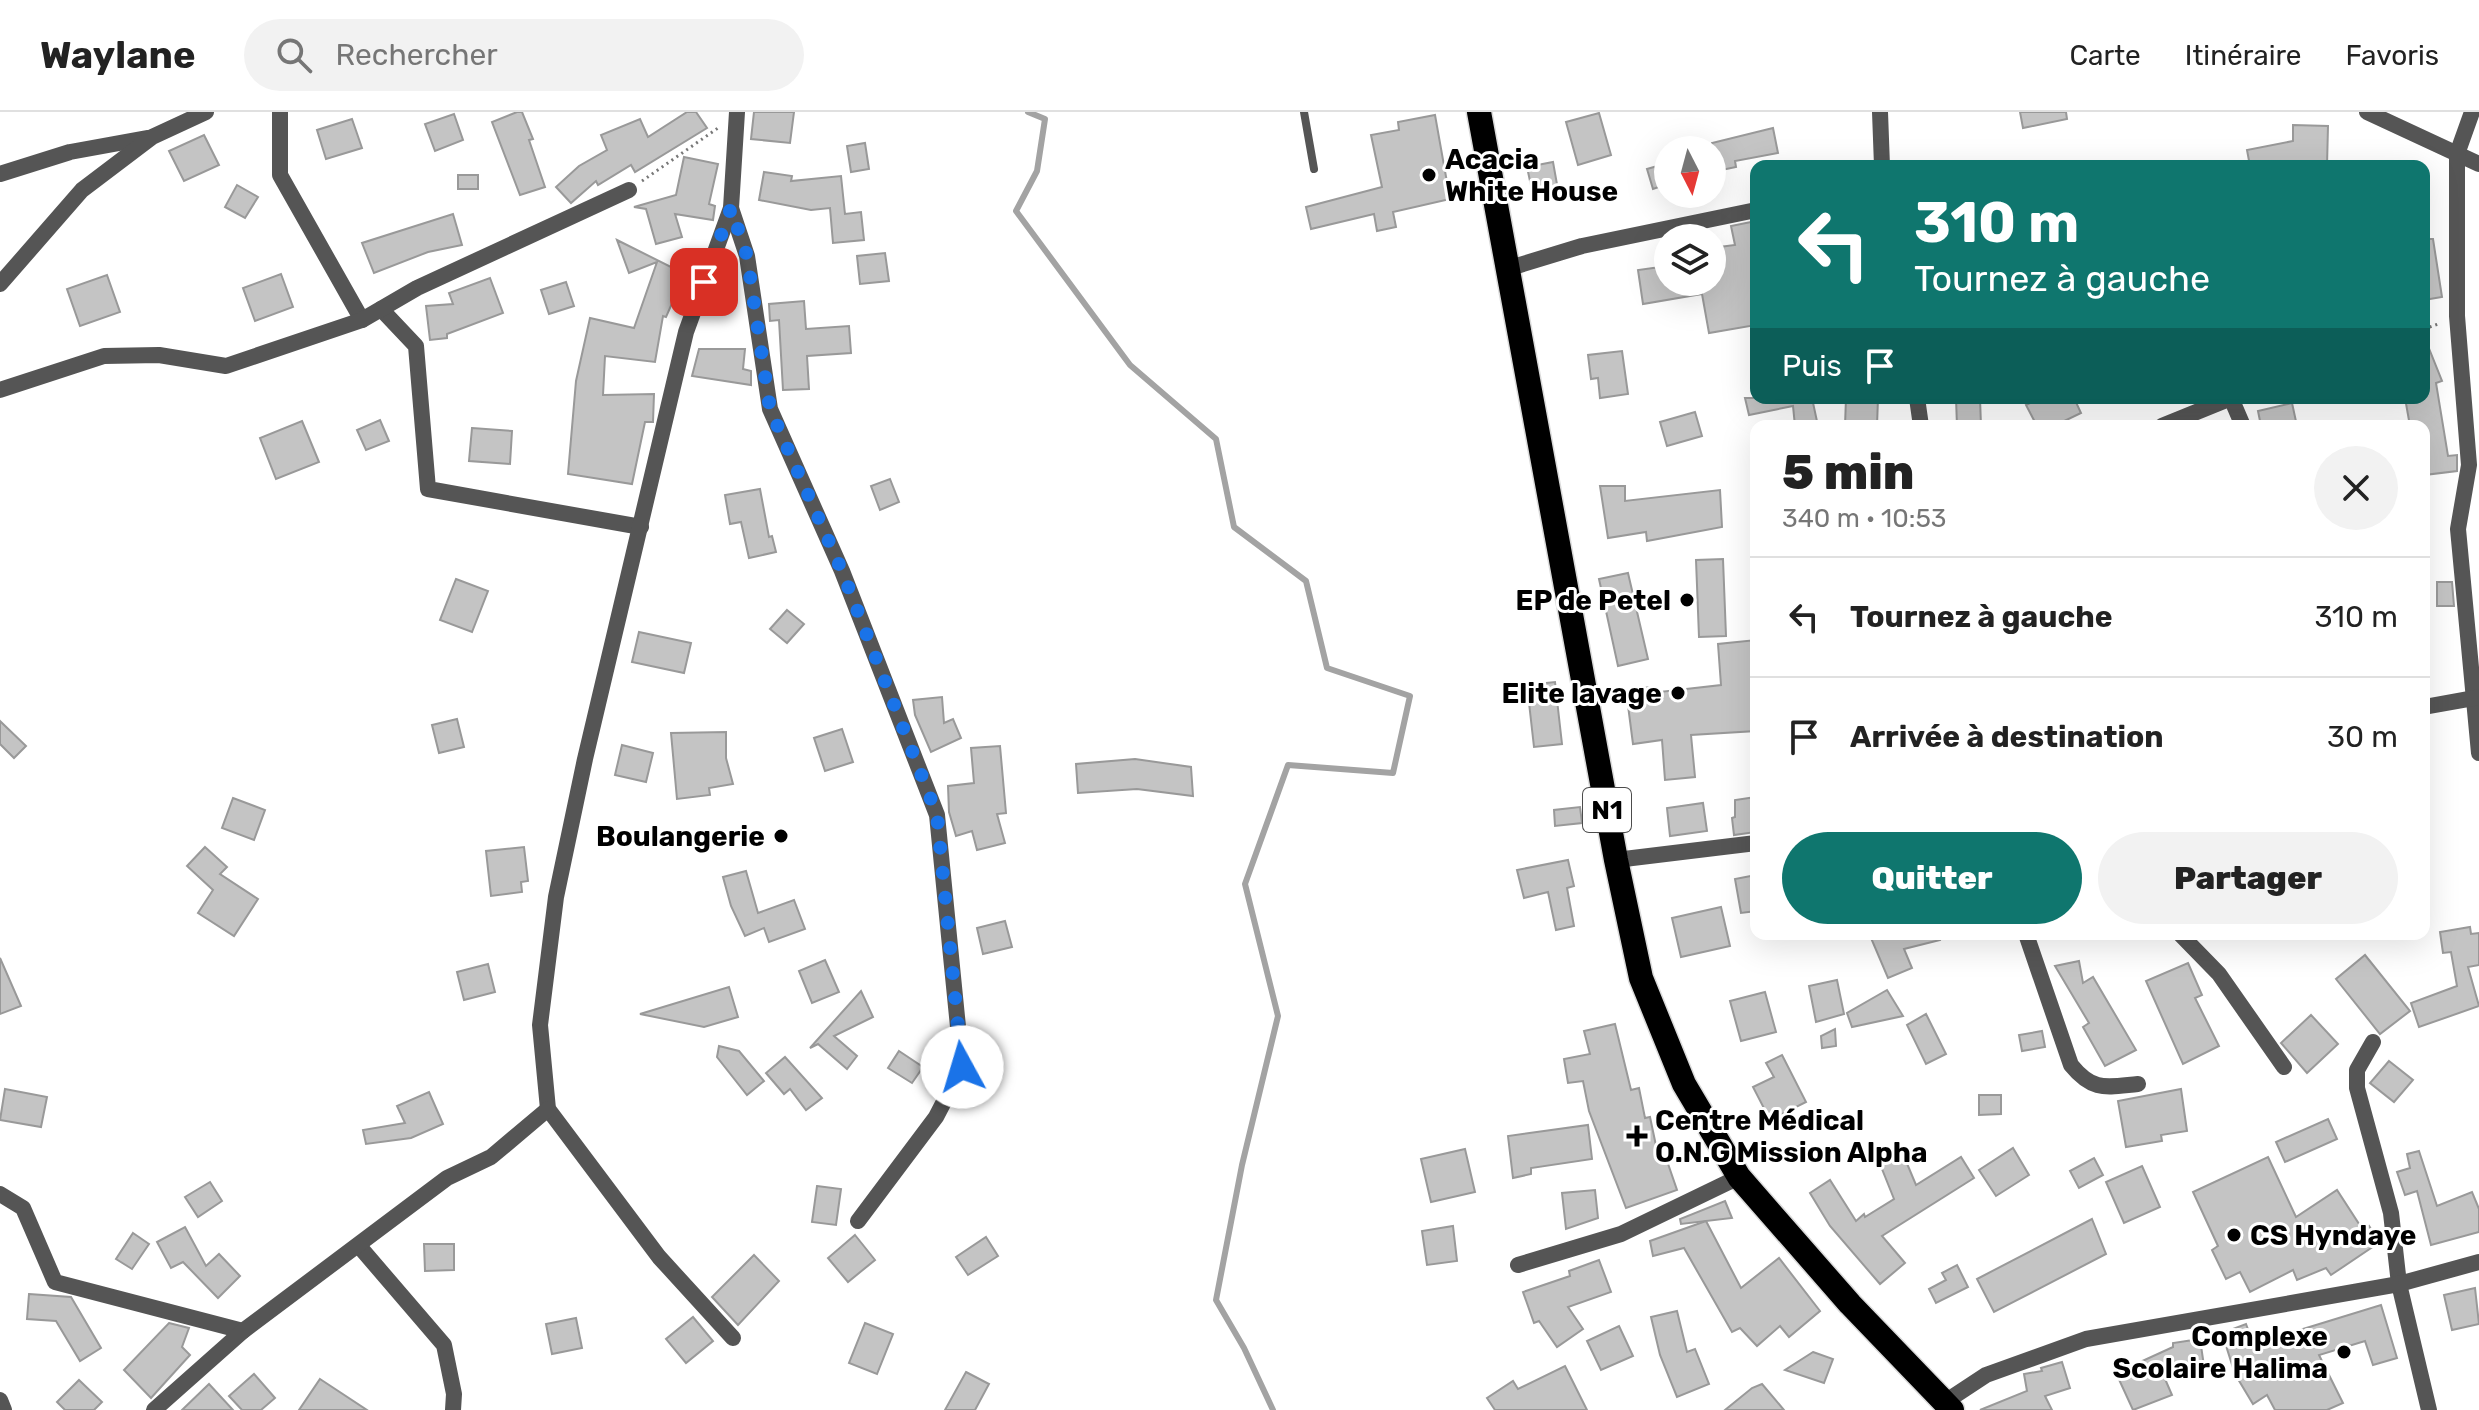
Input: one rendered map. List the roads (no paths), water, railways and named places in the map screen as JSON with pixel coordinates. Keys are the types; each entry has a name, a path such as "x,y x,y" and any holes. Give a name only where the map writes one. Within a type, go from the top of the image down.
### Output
{"highway":[{"name":"N1","path":"1479,112 1616,860 1641,978 1684,1084 1739,1177 1850,1304 1949,1406"}],"street":[{"path":"0,284 82,190 152,137 206,112"},
{"path":"280,112 280,175 362,320"},
{"path":"1880,112 1882,160"},
{"path":"2367,112 2479,164"},
{"path":"2472,112 2457,154 2457,316 2469,465 2458,529 2479,753"},
{"path":"733,1338 659,1257 548,1109 540,1025 556,897 585,759 686,332 731,208 737,113"},
{"path":"0,174 70,152 152,137"},
{"path":"0,390 104,356 159,355 226,366 362,320 417,288 629,190"},
{"path":"731,208 747,256 770,409 842,571 937,815 962,1067 936,1117 858,1221"},
{"path":"1510,268 1582,246 1750,211"},
{"path":"381,309 416,346 428,489 641,527"},
{"path":"2177,420 2216,404"},
{"path":"2430,706 2476,697"},
{"path":"1616,860 1750,844"},
{"path":"2028,940 2071,1065 2085,1083 2105,1087 2138,1084"},
{"path":"2186,940 2219,974 2284,1067"},
{"path":"2373,1042 2357,1070 2357,1088 2391,1213 2399,1284 2429,1410"},
{"path":"154,1410 243,1331 447,1178 491,1157 548,1109"},
{"path":"1518,1265 1621,1234 1739,1177"},
{"path":"0,1194 23,1208 55,1282 243,1331"},
{"path":"359,1246 444,1345 454,1394 453,1410"},
{"path":"1949,1406 1986,1375 2086,1339 2399,1284 2479,1262"},
{"path":"0,1400 4,1410"}],"lane":[{"path":"1304,112 1314,169"}],"waterway":[{"path":"1028,112 1045,119 1037,171 1016,211 1130,365 1216,439 1234,527 1306,581 1327,668 1410,696 1393,773 1288,765 1245,884 1278,1016 1242,1165 1216,1300 1244,1348 1273,1410"}],"place":[{"name":"Acacia White House","path":"1429,175"},
{"name":"EP de Petel","path":"1687,600"},
{"name":"Elite lavage","path":"1678,693"},
{"name":"Boulangerie","path":"781,836"},
{"name":"Centre Médical O.N.G Mission Alpha","path":"1637,1136"},
{"name":"CS Hyndaye","path":"2234,1235"},
{"name":"Complexe Scolaire Halima","path":"2344,1352"}]}
